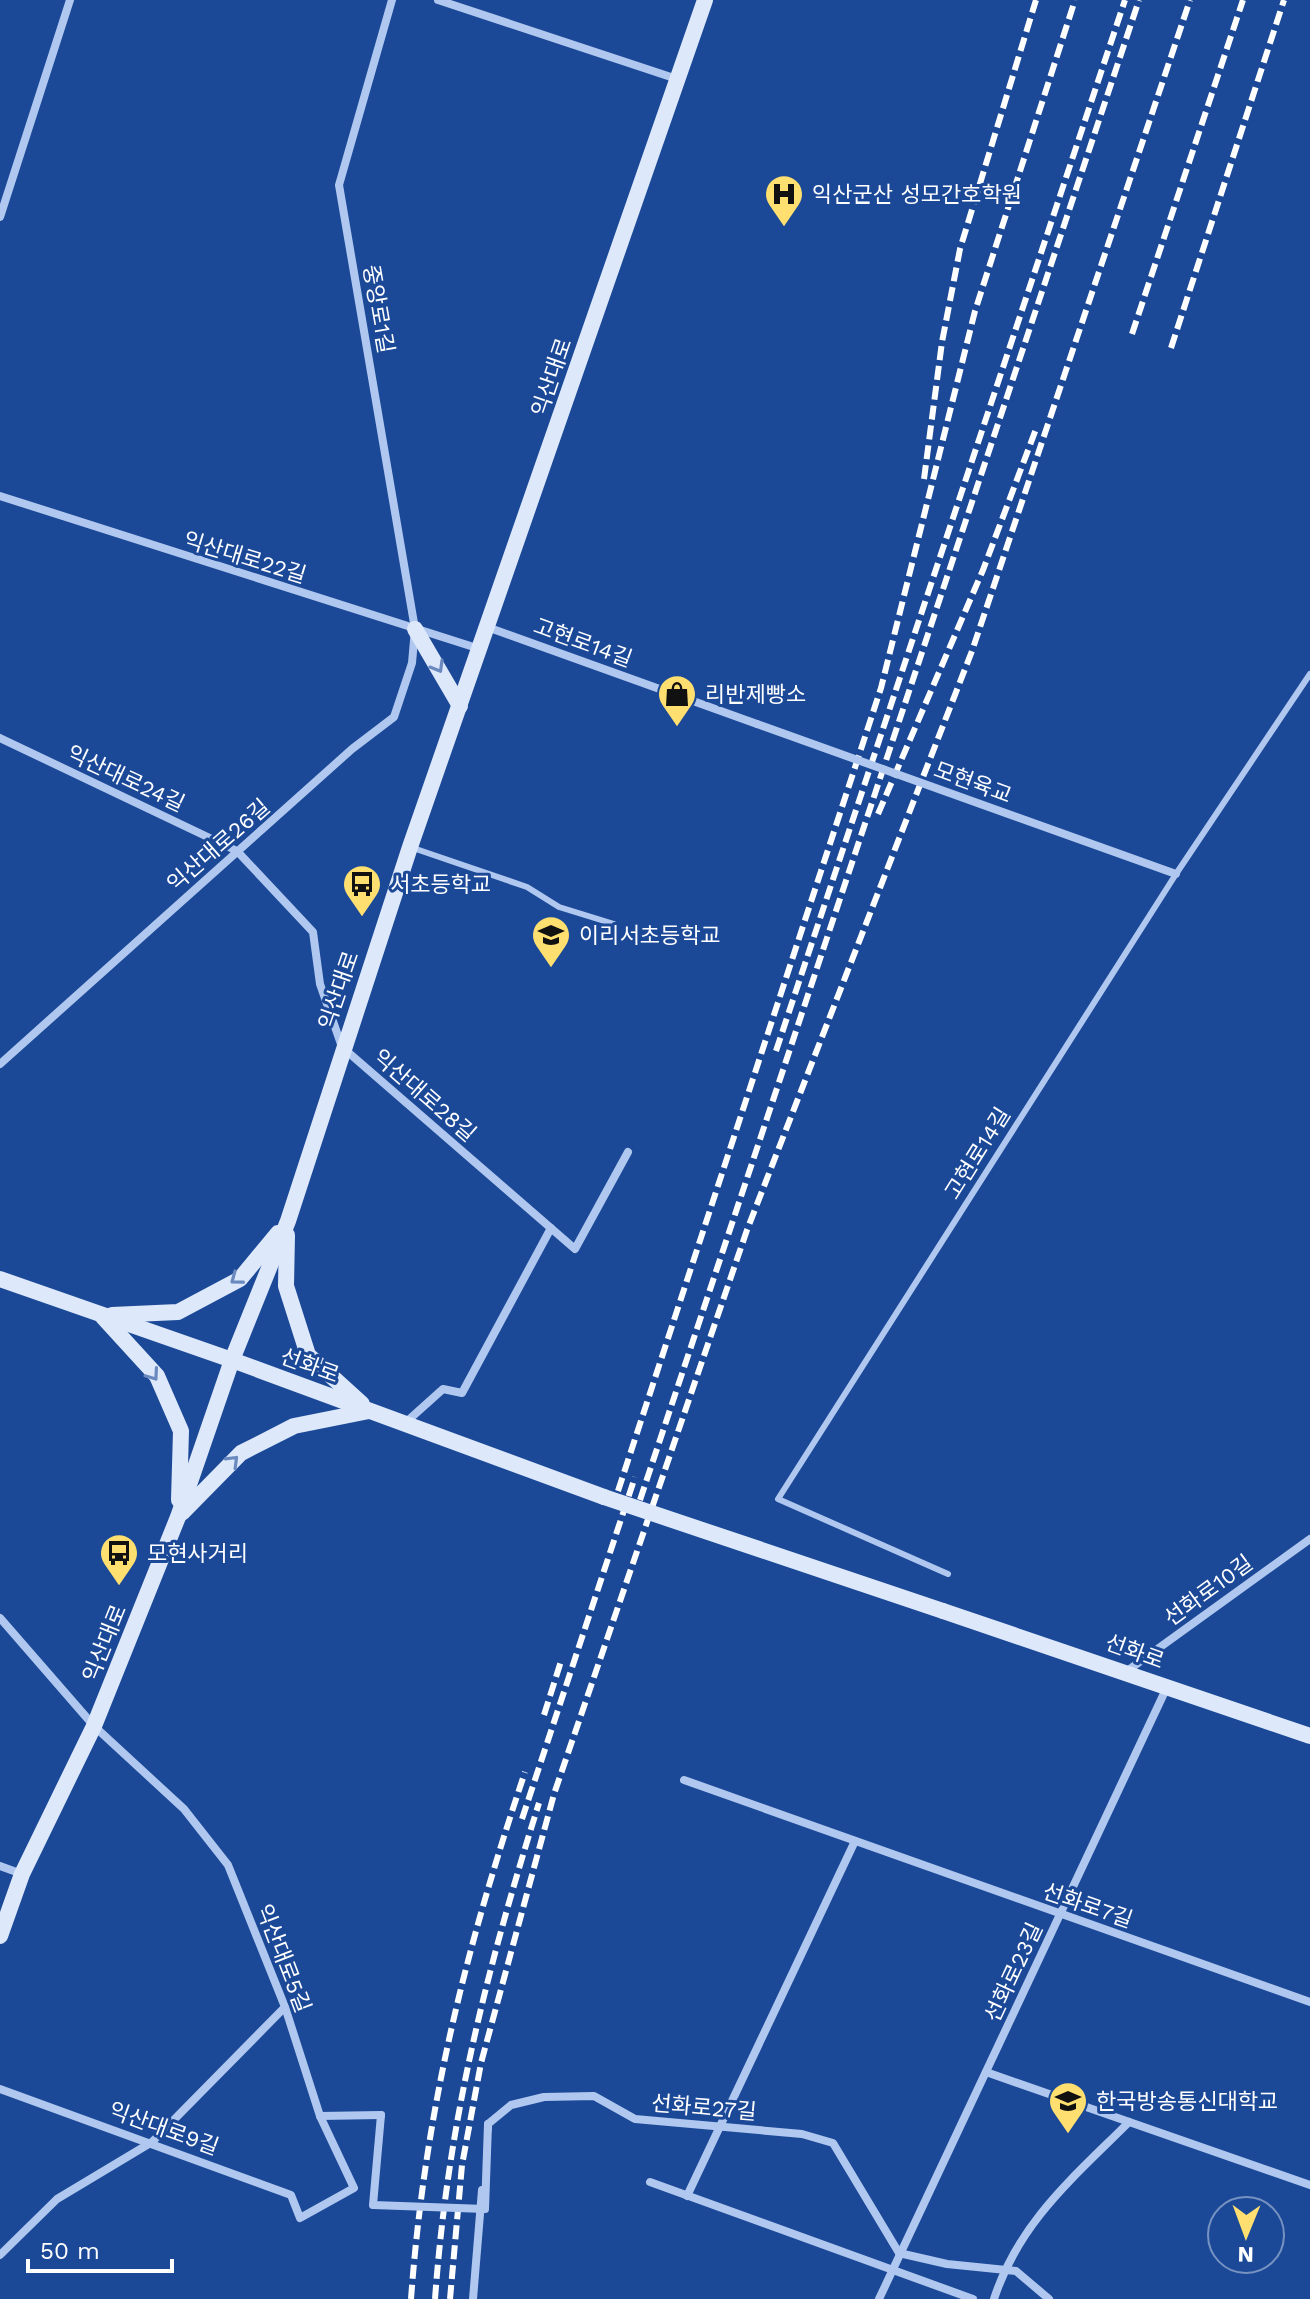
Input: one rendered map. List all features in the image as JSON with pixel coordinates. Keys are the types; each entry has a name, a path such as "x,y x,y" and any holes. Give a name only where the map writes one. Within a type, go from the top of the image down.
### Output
{"main road":[{"name":"익산대로","path":"0,1936 22,1874 94,1726 178,1517 232,1360 288,1221 342,1047 410,847 705,0"},
{"path":"415,629 460,706"},
{"path":"102,1316 178,1312 240,1279 288,1221"},
{"path":"288,1221 286,1286 308,1355 369,1411"},
{"name":"선화로","path":"0,1279 232,1360 604,1497 1127,1671 1310,1736"},
{"path":"102,1316 157,1376 181,1431 178,1517"},
{"path":"178,1517 241,1453 294,1426 369,1411"}],"street":[{"path":"0,217 70,0"},
{"name":"중앙로1길","path":"392,0 339,185 415,629"},
{"path":"438,0 678,79"},
{"name":"익산대로22길","path":"0,496 480,649"},
{"name":"고현로14길","path":"487,627 757,724"},
{"name":"익산대로26길","path":"0,1064 352,749 394,717 412,663 415,629"},
{"name":"모현육교","path":"757,724 1176,874"},
{"name":"익산대로24길","path":"0,738 237,851"},
{"name":"익산대로28길","path":"237,851 313,932 320,984 342,1047 575,1249 628,1152"},
{"path":"404,1424 443,1389 462,1393 551,1228"},
{"name":"선화로10길","path":"1127,1671 1310,1539"},
{"name":"익산대로5길","path":"0,1618 94,1726 184,1809 228,1865 285,2007 320,2116 354,2188 300,2218"},
{"name":"선화로23길","path":"879,2299 1167,1687"},
{"name":"선화로7길","path":"684,1780 1310,2002"},
{"path":"687,2196 855,1841"},
{"path":"0,1866 22,1874"},
{"path":"0,2255 57,2199 152,2142 285,2007"},
{"path":"986,2072 1310,2185"},
{"name":"익산대로9길","path":"0,2089 291,2195 300,2218"},
{"name":"선화로27길","path":"488,2124 511,2105 544,2097 594,2096 635,2119 802,2134 833,2143 899,2253"},
{"path":"320,2116 381,2115 373,2205 485,2209 488,2124"},
{"path":"994,2299 1004,2270 1034,2217 1129,2122"},
{"path":"473,2299 488,2124"},
{"path":"650,2182 973,2299"},
{"path":"899,2253 947,2264 1016,2271 1049,2299"}],"lane":[{"name":"고현로14길","path":"948,1574 778,1499 1176,874 1310,674"},
{"path":"410,847 527,887 559,907 614,924"}],"railway":[{"path":"924,479 942,342 960,249 1036,0"},
{"path":"618,1491 881,688 975,311 1075,0"},
{"path":"776,1051 1125,0"},
{"path":"640,1500 1139,0"},
{"path":"450,2299 462,2165 481,2063 554,1794 747,1230 972,651 1190,0"},
{"path":"1132,334 1243,0"},
{"path":"1171,348 1284,0"},
{"path":"878,814 983,570 1036,429"},
{"path":"522,1819 635,1477"},
{"path":"544,1715 562,1658"},
{"path":"411,2299 417,2229 437,2096 466,1968 525,1772"},
{"path":"435,2299 449,2170 472,2048 502,1927 539,1803"}],"place":[{"name":"익산군산 성모간호학원","path":"784,228"},
{"name":"리반제빵소","path":"677,728"},
{"name":"서초등학교","path":"362,918"},
{"name":"이리서초등학교","path":"551,969"},
{"name":"모현사거리","path":"119,1587"},
{"name":"한국방송통신대학교","path":"1068,2135"}]}
